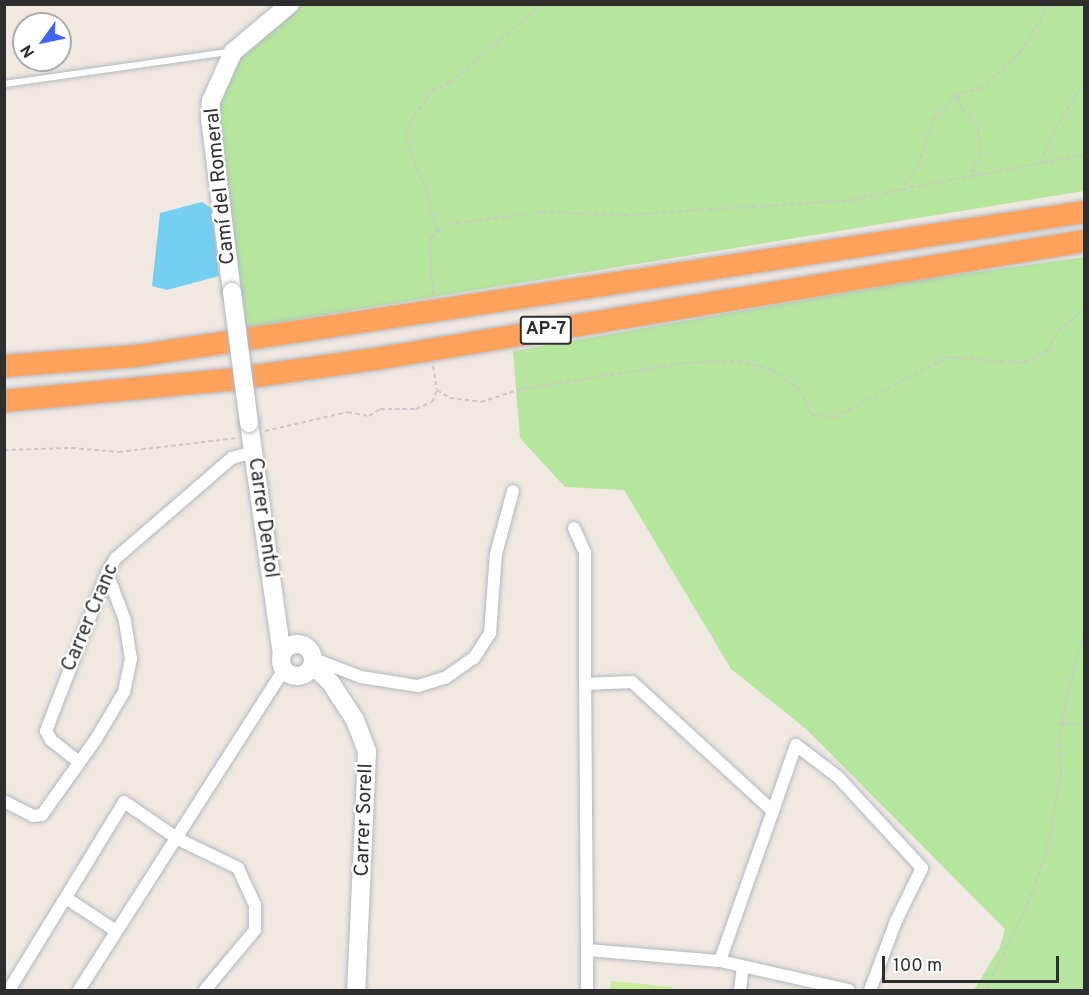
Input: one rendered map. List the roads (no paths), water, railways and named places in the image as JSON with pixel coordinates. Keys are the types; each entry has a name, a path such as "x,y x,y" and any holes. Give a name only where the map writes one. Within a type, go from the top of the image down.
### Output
{"highway":[{"name":"AP-7","path":"4,366 148,354 1084,212"},
{"name":"AP-7","path":"4,401 228,380 387,357 1084,241"}],"street":[{"name":"Camí del Romeral","path":"251,438 210,119 216,83 233,52 290,4"},
{"name":"Carrer Cranc","path":"79,762 51,740 46,731 104,577 116,558 232,458 251,438"},
{"name":"Carrer Dentol","path":"251,438 283,662"},
{"path":"313,662 352,674 404,685 431,684 460,669 483,649 493,620 496,554 513,490"},
{"path":"574,528 585,553 587,990"},
{"path":"4,801 33,816 42,814 124,692 131,659 118,604 104,577"},
{"path":"93,605 106,598 118,604"},
{"name":"Carrer Dentol","path":"276,613 300,644"},
{"path":"79,990 178,839 283,662 289,646 300,644 309,649 313,662 307,673 297,677 283,662"},
{"name":"Carrer Sorell","path":"313,662 337,692 355,720 367,752 356,990"},
{"path":"585,684 632,682 773,811"},
{"path":"720,961 795,745 838,777 922,868 896,921 870,990"},
{"path":"9,990 124,802 178,839 238,868 255,905 255,930 205,990"},
{"path":"66,898 116,931"},
{"path":"587,950 720,961 849,990"},
{"path":"740,990 743,966"}],"lane":[{"path":"4,84 233,52"},
{"path":"337,692 352,674"}],"water":[{"path":"202,202 212,209 219,276 167,290 152,286 160,213"}]}
